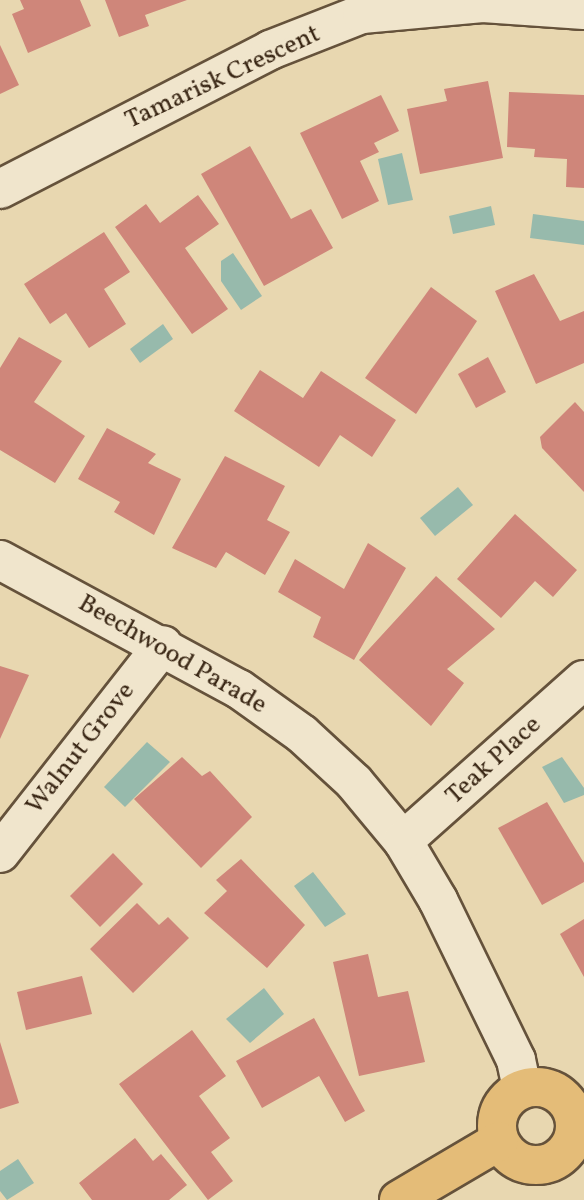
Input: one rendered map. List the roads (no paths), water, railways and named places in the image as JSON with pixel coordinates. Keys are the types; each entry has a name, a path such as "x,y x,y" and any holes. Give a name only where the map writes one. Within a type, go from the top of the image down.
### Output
{"main road":[{"path":"546,1087 578,1110 573,1138 557,1159 530,1165 507,1153 499,1141 496,1129 502,1104 522,1088 546,1087"},
{"path":"398,1200 499,1141"}],"street":[{"name":"Tamarisk Crescent","path":"0,189 270,50 362,14 483,3 584,10"},
{"name":"Beechwood Parade","path":"0,560 163,645 239,689 302,734 354,782 403,841 438,900 506,1039 522,1088"},
{"name":"Walnut Grove","path":"0,853 163,645"},
{"name":"Teak Place","path":"403,841 584,680"}]}
